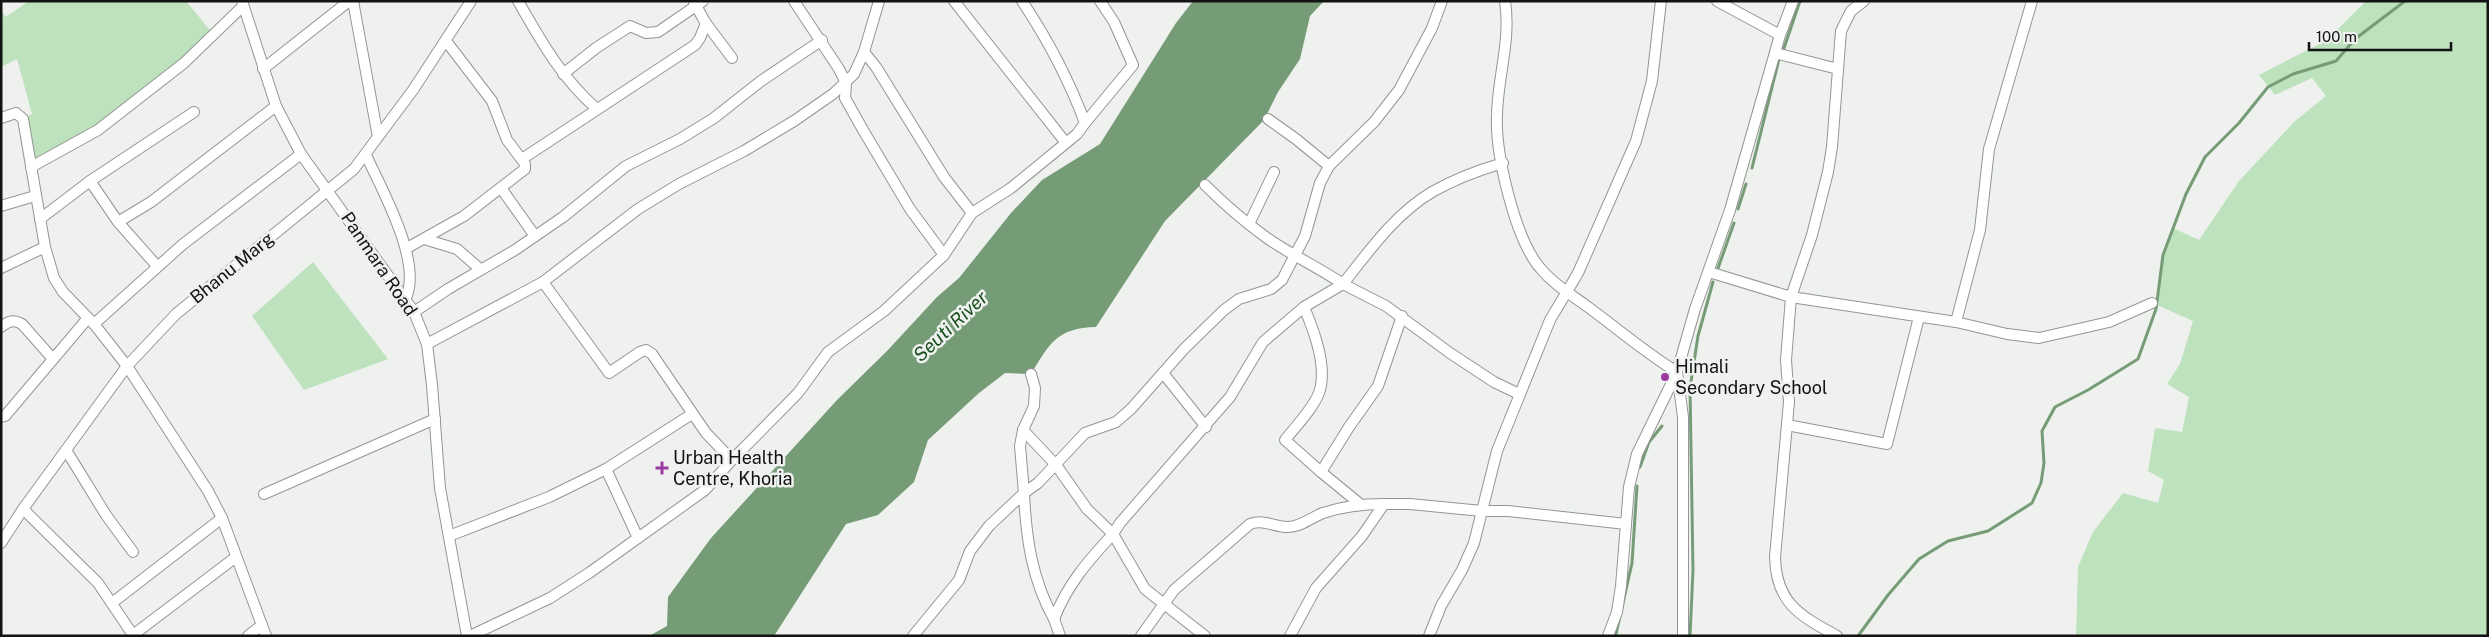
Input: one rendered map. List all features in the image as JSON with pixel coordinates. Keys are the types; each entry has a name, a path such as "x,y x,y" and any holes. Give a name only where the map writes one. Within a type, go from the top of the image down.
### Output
{"street":[{"path":"263,69 349,1"},
{"path":"353,1 378,137"},
{"name":"Bhanu Marg","path":"1,544 23,508 127,366 176,314 231,267 328,191 366,155 446,42 471,1"},
{"path":"518,1 546,50 563,74 581,96 597,109"},
{"path":"794,1 822,40 846,83 845,98 863,130 910,209 944,256"},
{"path":"427,344 543,282 638,208 794,121 846,83 854,74 864,52 879,1"},
{"path":"954,1 1066,143"},
{"path":"1022,1 1051,47 1085,123"},
{"path":"914,636 959,580 970,551 989,526 1056,464 1085,433 1116,422 1164,373 1184,349 1224,310 1239,300 1271,289 1282,280 1297,256 1312,215 1320,183 1329,166 1374,122 1399,90 1432,28 1442,1"},
{"path":"1505,1 1508,18 1507,49 1497,112 1497,138 1516,221 1529,253 1541,270 1566,291 1657,360 1677,372"},
{"path":"1428,636 1440,606 1462,570 1474,543 1497,451 1550,320 1578,273 1636,141 1652,81 1661,1"},
{"path":"1717,1 1780,35"},
{"path":"1608,636 1617,612 1622,586 1629,487 1637,454 1677,372 1695,309 1730,210 1780,35 1793,1"},
{"path":"1837,636 1802,616 1790,606 1775,574 1789,402 1786,360 1791,297 1812,234 1828,172 1832,147 1841,31 1851,11 1864,1"},
{"path":"1956,322 1980,230 1989,150 2032,1"},
{"path":"466,634 550,598 589,573 705,490 798,393 828,352 884,311 944,256 972,213 1011,188 1077,134 1133,65 1114,22 1101,2"},
{"path":"563,74 596,48 630,26 646,33 658,32 697,3 706,23 732,58"},
{"path":"31,168 98,130 184,63 242,4"},
{"name":"Panmara Road","path":"242,4 276,106 301,154 414,312 427,344 436,419 440,488 466,634"},
{"path":"522,159 695,45 706,23"},
{"path":"414,312 564,217 626,166 680,139 714,118 761,81 822,40"},
{"path":"407,248 464,216 524,171 525,164 507,140 492,101 446,42"},
{"path":"864,52 876,67 944,177 972,213"},
{"path":"1775,53 1838,69"},
{"path":"118,222 151,202 276,106"},
{"path":"40,219 90,181 194,112"},
{"path":"1,118 16,113 22,120 45,247 54,278 63,292 91,321 127,366 190,461 222,518 266,636"},
{"path":"1268,119 1296,138 1329,166"},
{"path":"1,417 5,416 53,359 91,321 157,266 301,154"},
{"path":"366,155 407,248 410,267 409,293 405,300"},
{"path":"1054,619 1063,595 1072,582 1113,534 1120,523 1206,427 1230,397 1263,342 1304,307 1343,284 1386,232 1410,208 1432,192 1503,162"},
{"path":"1249,224 1274,172"},
{"path":"90,181 118,222 157,266"},
{"path":"1205,186 1249,224 1297,256 1402,316 1450,353 1494,382 1519,394"},
{"path":"501,188 536,236"},
{"path":"1,206 35,196"},
{"path":"424,239 457,249 480,269"},
{"path":"1,268 45,247"},
{"path":"1709,272 1791,297 1956,322 2007,334 2039,338 2109,322 2152,303"},
{"path":"543,282 562,306 605,370 612,372 640,352 646,350 652,354 692,414 732,460"},
{"path":"1304,307 1317,339 1321,379 1319,393 1285,440 1360,504"},
{"path":"1321,472 1386,371 1402,316"},
{"path":"1787,425 1887,444 1919,317"},
{"path":"1,327 10,321 16,320 22,324 53,359"},
{"path":"1677,372 1683,416 1683,636"},
{"path":"1164,373 1206,427"},
{"path":"1031,374 1035,388 1034,406 1022,430 1020,446 1027,530 1039,587 1060,636"},
{"path":"449,536 549,497 606,469 692,414"},
{"path":"264,494 436,419"},
{"path":"1022,430 1056,464 1087,509 1113,534 1145,589 1205,636"},
{"path":"66,450 106,515 133,552"},
{"path":"606,469 638,538"},
{"path":"1141,636 1162,604 1184,580 1250,524 1259,521 1287,527 1298,526 1323,513 1360,504 1410,504 1482,511 1508,511 1626,524"},
{"path":"1290,636 1316,588 1362,536 1384,504"},
{"path":"23,508 98,583 133,635 236,557"},
{"path":"112,603 222,518"},
{"path":"248,636 262,625"}],"shaded area":[{"path":"29,1 186,1 214,35 149,91 31,167 23,119 32,114 17,59 1,67 1,11 6,17"},
{"path":"2366,1 2488,1 2488,636 2076,636 2078,567 2093,532 2123,493 2158,503 2164,480 2148,471 2155,428 2182,432 2189,397 2167,384 2180,364 2193,321 2157,305 2163,255 2173,228 2199,240 2239,181 2295,121 2326,96 2312,78 2275,95 2259,75 2327,40"},
{"path":"313,262 388,359 304,390 252,316"}],"water":[{"name":"Seuti River","path":"1193,1 1324,1 1310,16 1300,59 1278,92 1264,120 1165,221 1096,327 1072,330 1056,339 1031,374 1005,373 979,393 928,440 914,482 878,515 846,524 774,636 649,636 667,626 668,597 711,538 837,400 887,351 937,297 959,278 1011,213 1042,180 1100,144 1176,23"}],"waterway":[{"path":"1783,51 1800,1"},
{"path":"1858,636 1888,595 1919,559 1948,541 1988,531 2032,503 2041,483 2044,463 2042,431 2055,407 2088,390 2138,359 2156,309 2163,255 2186,194 2205,157 2239,123 2268,87 2293,74 2336,61 2355,39 2405,1"},
{"path":"1752,168 1779,59"},
{"path":"1738,209 1746,184"},
{"path":"1717,271 1734,223"},
{"path":"1690,636 1693,570 1690,388 1698,336 1713,282"},
{"path":"1640,467 1649,442 1662,426"},
{"path":"1616,634 1632,563 1637,486"}],"place":[{"name":"Himali Secondary School","path":"1665,377"},
{"name":"Urban Health Centre, Khoria","path":"662,468"}]}
